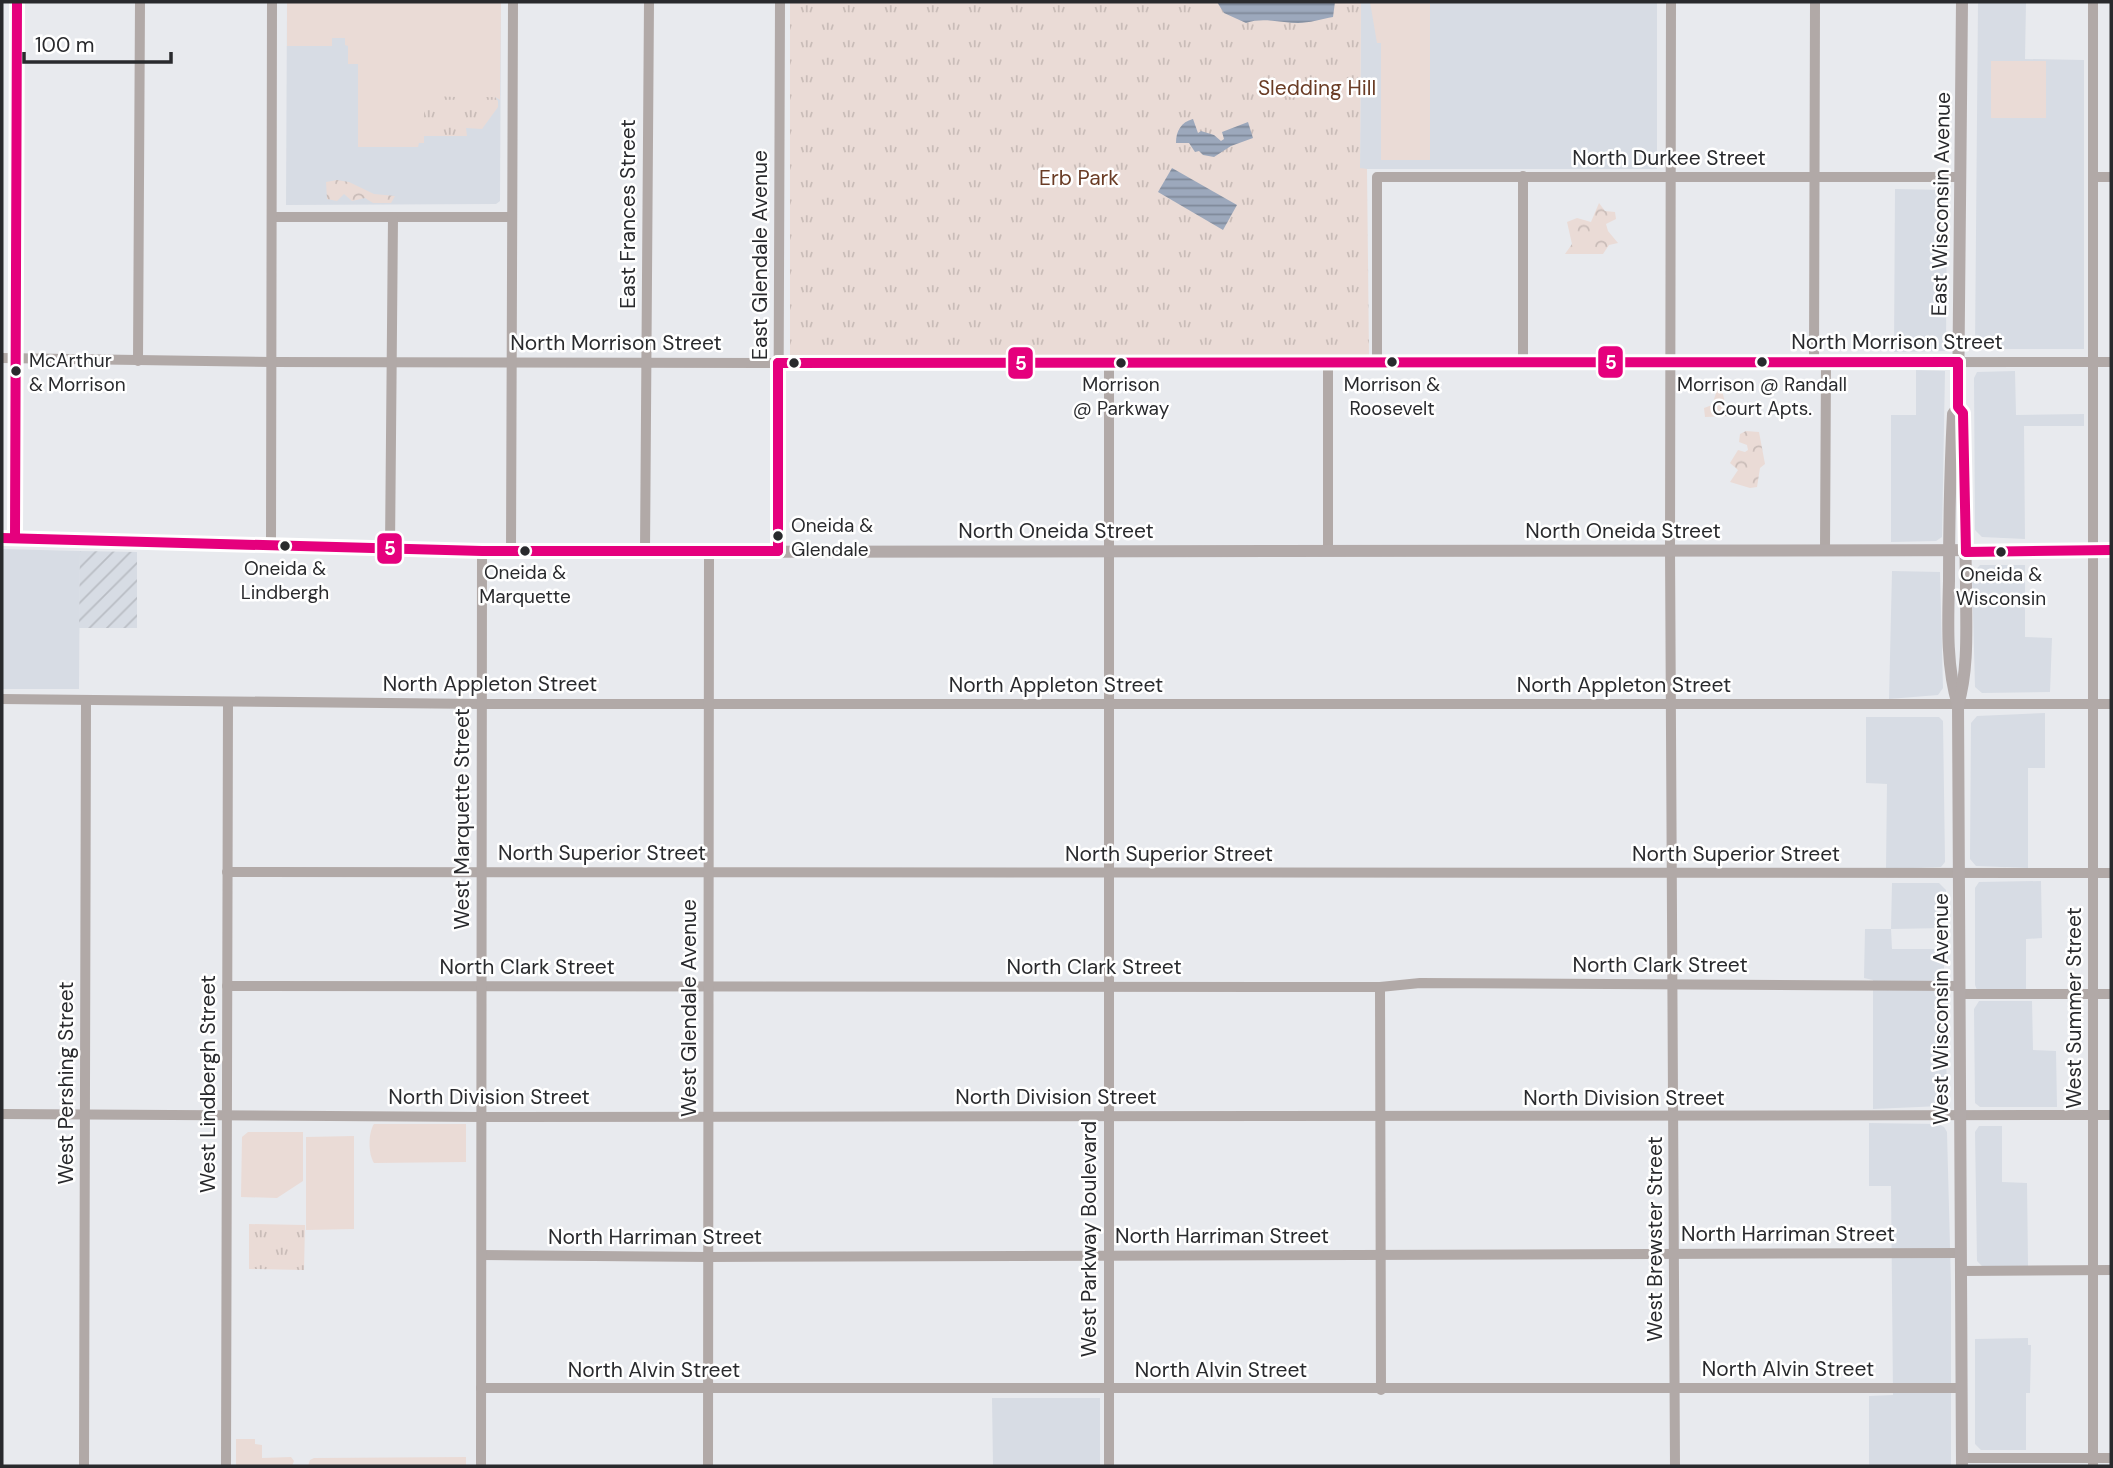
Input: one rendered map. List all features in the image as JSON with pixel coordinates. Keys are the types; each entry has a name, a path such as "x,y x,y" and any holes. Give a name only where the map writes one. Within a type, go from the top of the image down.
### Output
{"main road":[{"name":"East Wisconsin Avenue","path":"1958,705 1953,689 1951,652 1949,481 1953,414 1958,407 1962,2"},
{"name":"East Wisconsin Avenue","path":"1958,407 1963,413 1966,552"},
{"name":"North Oneida Street","path":"8,538 482,551 645,552 2111,550"},
{"name":"West Wisconsin Avenue","path":"1961,1462 1958,705 1963,689 1966,552"}],"street":[{"path":"8,538 15,359 18,2"},
{"path":"138,361 139,2"},
{"path":"271,545 272,2"},
{"path":"511,551 513,2"},
{"name":"East Frances Street","path":"645,552 649,2"},
{"name":"East Glendale Avenue","path":"779,551 780,2"},
{"name":"West Brewster Street","path":"1671,2 1670,550 1675,1466"},
{"path":"1815,2 1815,178 1825,551"},
{"name":"West Summer Street","path":"2093,2 2093,1462"},
{"path":"1523,176 1523,362"},
{"name":"North Durkee Street","path":"1377,362 1377,177 1960,177"},
{"path":"2094,177 2111,177"},
{"path":"272,217 512,218"},
{"path":"390,548 393,217"},
{"name":"North Morrison Street","path":"2,358 272,362 778,363 2111,362"},
{"name":"West Parkway Boulevard","path":"1109,363 1109,1466"},
{"path":"1328,363 1328,550"},
{"name":"West Marquette Street","path":"481,1466 482,551"},
{"name":"West Glendale Avenue","path":"708,1466 709,551"},
{"name":"North Appleton Street","path":"2,699 482,704 2111,704"},
{"name":"West Pershing Street","path":"84,1466 86,700"},
{"name":"West Lindbergh Street","path":"226,1466 228,702"},
{"name":"North Superior Street","path":"227,872 2111,873"},
{"name":"North Clark Street","path":"227,986 1380,987 1420,983 1673,984 2111,994"},
{"path":"1380,987 1381,1390"},
{"name":"North Division Street","path":"2,1114 482,1117 2111,1115"},
{"name":"North Harriman Street","path":"482,1255 708,1257 1961,1253"},
{"path":"1961,1270 2111,1270"},
{"name":"North Alvin Street","path":"481,1388 1961,1388"},
{"path":"1961,1462 2093,1462 2111,1458"}],"shaded area":[{"path":"287,2 501,2 500,201 496,204 286,205"},
{"path":"1361,2 1657,2 1657,169 1360,169"},
{"path":"1978,2 2026,2 2025,59 2084,60 2084,349 1975,349"},
{"path":"1895,189 1947,190 1946,351 1894,352"},
{"path":"1916,370 1945,371 1942,537 1936,541 1891,542 1891,415 1916,415"},
{"path":"2015,371 2016,415 2084,414 2084,426 2024,426 2025,539 1982,537 1975,530 1974,378 1977,372"},
{"path":"2,549 80,551 79,689 2,689"},
{"path":"80,551 137,552 137,628 79,628"},
{"path":"1980,565 2025,565 2025,637 2052,638 2050,692 1982,693 1975,687 1972,574"},
{"path":"1892,571 1940,572 1943,688 1938,695 1889,699"},
{"path":"2045,713 2045,768 2028,768 2028,868 1976,866 1970,859 1971,723 1977,716"},
{"path":"1866,717 1939,717 1943,721 1945,862 1941,867 1886,869 1887,784 1866,783"},
{"path":"2041,881 2042,938 2026,939 2026,989 1977,990 1975,888 1979,882"},
{"path":"1892,883 1939,883 1946,890 1945,928 1891,929"},
{"path":"1865,929 1891,929 1892,949 1944,949 1944,976 1949,1001 1946,1045 1947,1100 1941,1106 1873,1109 1873,980 1864,978"},
{"path":"1979,1001 2032,1001 2033,1050 2056,1051 2057,1107 1980,1107 1975,1103 1974,1009"},
{"path":"1869,1123 1938,1124 1947,1132 1951,1285 1951,1466 1869,1466 1869,1396 1893,1395 1891,1186 1869,1186"},
{"path":"1979,1126 2002,1126 2002,1182 2027,1183 2028,1266 1982,1266 1977,1261 1975,1132"},
{"path":"2028,1338 2028,1345 2031,1345 2030,1393 2026,1393 2026,1450 1981,1450 1975,1444 1975,1339"},
{"path":"992,1398 1100,1398 1100,1466 993,1466"}],"green space":[{"path":"287,2 501,2 500,100 495,97 424,104 424,143 419,143 418,147 358,147 358,64 348,64 345,38 332,38 332,46 287,46"},
{"name":"Erb Park","path":"790,2 1361,2 1360,168 1367,169 1369,355 790,355"},
{"path":"1370,2 1430,2 1430,160 1381,160 1381,43 1377,43"},
{"path":"1991,61 2046,61 2046,118 1991,118"},
{"path":"431,96 456,97 462,100 467,97 495,97 498,107 482,129 466,128 467,136 424,136 424,104"},
{"path":"326,182 349,182 374,194 395,196 391,203 373,203 365,198 352,201 344,194 337,201 327,199"},
{"path":"1599,203 1605,211 1615,212 1616,219 1606,224 1618,243 1609,245 1603,254 1565,254 1572,244 1567,222 1577,218 1591,222"},
{"path":"1721,387 1731,416 1705,417 1704,408 1712,405 1717,390"},
{"path":"1746,431 1759,432 1765,464 1760,468 1757,487 1750,488 1730,482 1738,470 1730,463 1738,450 1748,450 1747,445 1739,442 1740,434"},
{"path":"374,1124 466,1124 466,1162 374,1163 370,1144"},
{"path":"248,1132 303,1132 303,1181 277,1198 241,1197 242,1137"},
{"path":"354,1136 354,1229 306,1230 306,1137"},
{"path":"249,1224 305,1225 304,1270 249,1269"},
{"path":"236,1439 255,1439 255,1444 262,1445 262,1458 291,1457 294,1461 292,1466 236,1466"},
{"path":"466,1457 466,1466 308,1466 314,1458"}],"water":[{"path":"1217,2 1335,2 1333,17 1302,23 1265,20 1246,23 1224,13"},
{"path":"1193,119 1198,133 1201,131 1214,135 1221,141 1224,139 1222,132 1248,122 1253,138 1231,146 1214,157 1203,155 1199,151 1195,152 1189,143 1176,143 1180,128"},
{"path":"1172,168 1237,205 1223,230 1158,192"}],"transit line":[{"name":"5","path":"15,538 17,2"},
{"name":"5","path":"1958,362 1958,407 1963,413 1966,552"},
{"name":"5","path":"778,363 1958,362"},
{"name":"5","path":"778,363 778,551"},
{"name":"5","path":"2,538 482,551 778,551"},
{"name":"5","path":"1966,552 2111,550"}],"place":[{"name":"Morrison & Roosevelt","path":"1392,362"},
{"name":"Morrison @ Randall Court Apts.","path":"1762,362"},
{"name":"Morrison @ Parkway","path":"1121,363"},
{"name":"McArthur & Morrison","path":"16,371"},
{"name":"Oneida & Glendale","path":"778,536"},
{"name":"Oneida & Lindbergh","path":"285,546"},
{"name":"Oneida & Marquette","path":"525,551"},
{"name":"Oneida & Wisconsin","path":"2001,552"}],"park label":[{"name":"Sledding Hill","path":"1317,88"}]}
